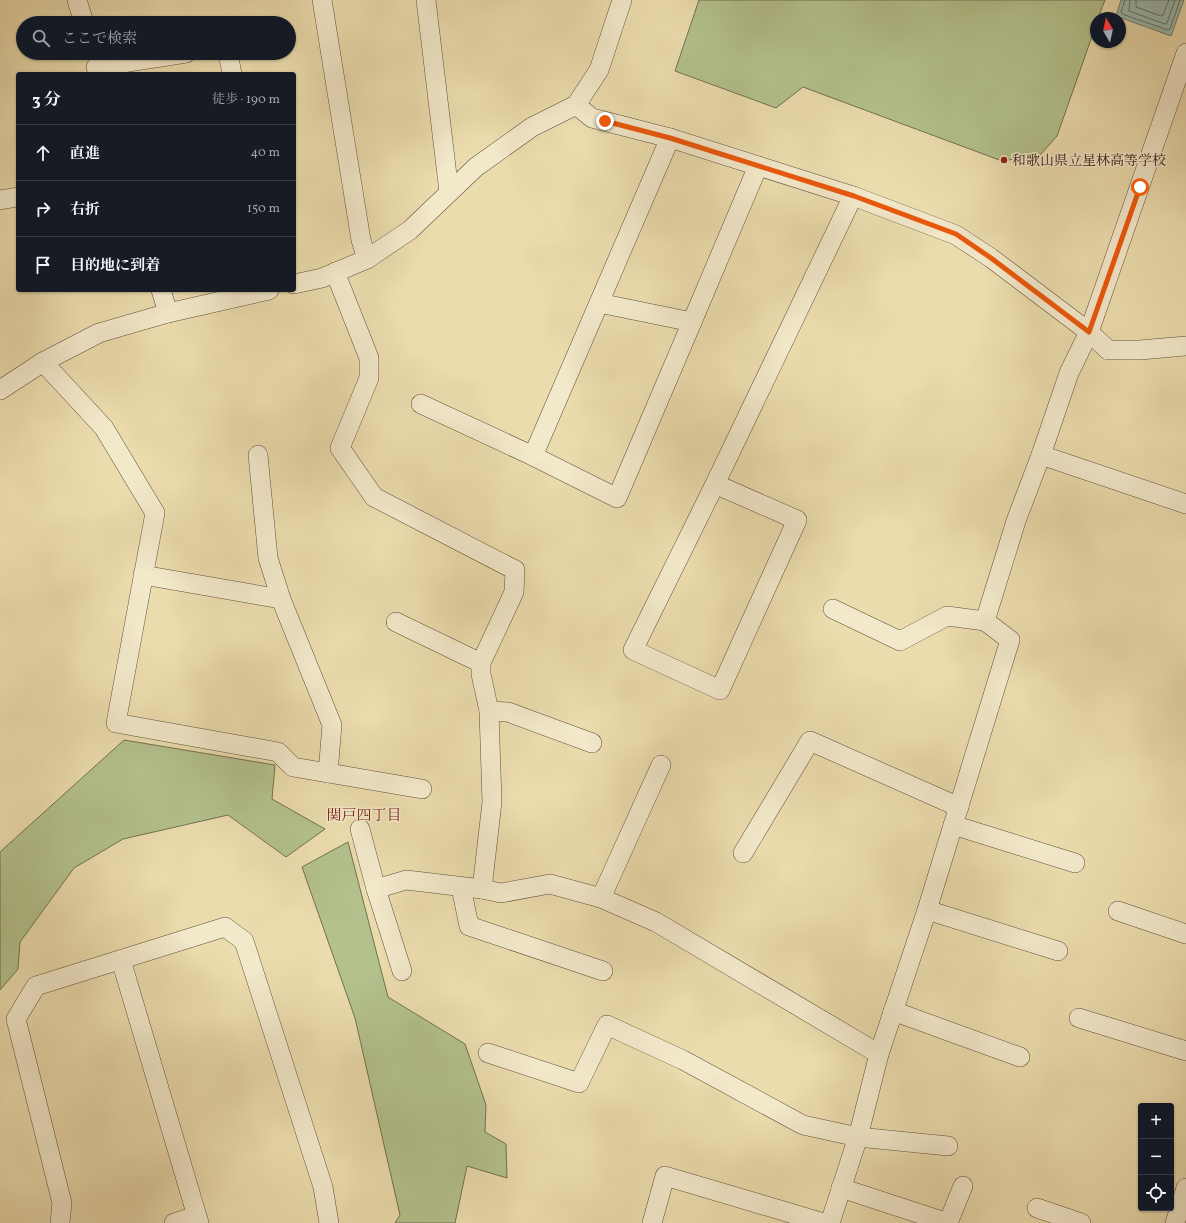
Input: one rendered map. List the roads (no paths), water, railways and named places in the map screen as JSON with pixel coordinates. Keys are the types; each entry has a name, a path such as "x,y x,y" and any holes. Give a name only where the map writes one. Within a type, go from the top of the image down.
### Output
{"street":[{"path":"78,0 82,16"},
{"path":"322,0 361,240 367,259"},
{"path":"426,0 449,192"},
{"path":"296,284 322,278 367,259 410,230 476,167 532,127 576,105 600,70 622,0"},
{"path":"985,621 1016,521 1069,374 1089,332 1186,56"},
{"path":"96,65 134,60"},
{"path":"229,60 232,72"},
{"path":"576,105 592,118 670,138 854,196 956,234 991,258 1089,332 1108,350 1140,350 1186,346"},
{"path":"533,456 670,138"},
{"path":"420,404 533,456 617,498 758,166"},
{"path":"715,484 797,520 720,690 633,650 854,196"},
{"path":"0,200 16,197"},
{"path":"335,272 369,358 369,378 340,448 374,497 515,570 514,592 481,663 480,674 489,711 492,802 482,889"},
{"path":"162,292 168,313"},
{"path":"0,390 43,362 99,333 168,313 260,292"},
{"path":"599,303 692,322"},
{"path":"43,362 104,428 155,513 116,723 278,752 293,767 422,789"},
{"path":"258,455 268,558 281,599 332,725 328,773"},
{"path":"1041,455 1186,504"},
{"path":"143,575 281,599"},
{"path":"830,1223 858,1137 879,1054 954,825 1010,640 985,621 947,616 900,641 833,609"},
{"path":"396,622 481,663"},
{"path":"489,711 508,712 592,743"},
{"path":"743,853 810,741 959,806"},
{"path":"600,898 661,765"},
{"path":"954,825 1074,862"},
{"path":"360,829 376,890 402,971"},
{"path":"376,890 406,880 461,886 501,893 550,884 600,898 656,922 879,1054"},
{"path":"461,886 469,926 603,971"},
{"path":"927,910 1058,951"},
{"path":"1118,911 1186,934"},
{"path":"60,1223 62,1203 16,1019 36,986 225,927 244,941 323,1187 329,1223"},
{"path":"121,960 198,1219 174,1223"},
{"path":"893,1011 1020,1057"},
{"path":"1079,1018 1186,1051"},
{"path":"488,1052 579,1083 607,1025 683,1060 803,1126 858,1137 948,1146"},
{"path":"652,1223 665,1176 824,1223"},
{"path":"841,1188 948,1223 963,1186"},
{"path":"1175,1223 1186,1188"},
{"path":"1037,1208 1082,1223"}],"water":[{"path":"1121,0 1184,0 1171,36 1126,20 1126,12 1117,12"}],"place":[{"name":"和歌山県立星林高等学校","path":"1004,160"}],"district":[{"name":"関戸四丁目","path":"364,815"}]}
